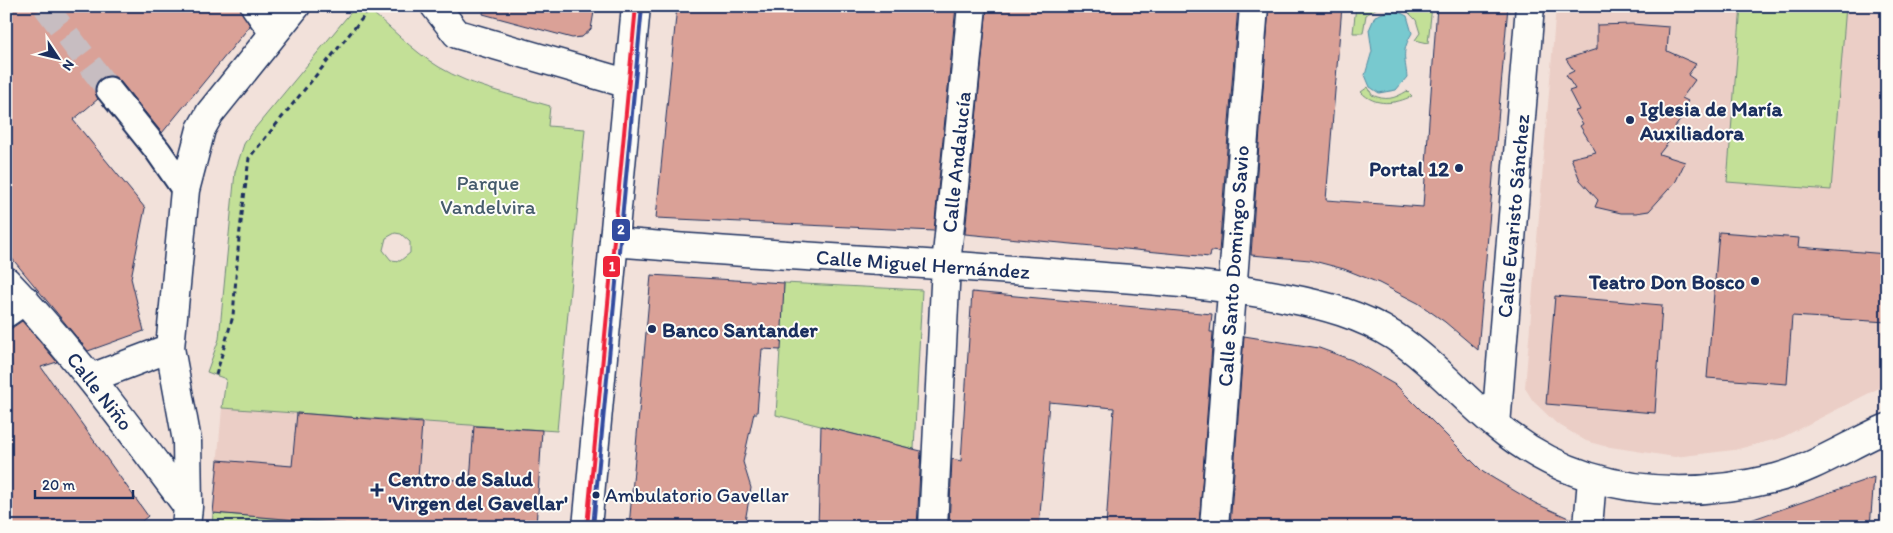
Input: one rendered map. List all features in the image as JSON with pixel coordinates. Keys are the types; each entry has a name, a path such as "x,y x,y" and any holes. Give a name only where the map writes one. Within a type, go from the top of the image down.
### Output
{"street":[{"path":"255,6 274,33"},
{"path":"187,517 186,441 170,348 185,190 201,128 210,113 296,6"},
{"path":"435,6 457,34 629,84"},
{"path":"587,527 636,6"},
{"name":"Calle Andalucía","path":"933,527 946,265 972,6"},
{"name":"Calle Santo Domingo Savio","path":"1214,527 1254,6"},
{"name":"Calle Evaristo Sánchez","path":"1496,425 1530,6"},
{"path":"108,90 158,151 185,190"},
{"name":"Calle Miguel Hernández","path":"614,242 946,265 1231,288 1341,310 1395,336 1427,361 1496,425 1549,460 1592,479 1652,490 1725,486 1778,478 1887,428"},
{"name":"Calle Niño","path":"6,281 16,307 43,318 91,378 187,517"},
{"path":"91,378 170,348"},
{"path":"1588,527 1592,479"}],"path":[{"path":"216,375 234,316 239,238 249,158 369,10"}],"shaded area":[{"path":"1556,6 1887,6 1887,384 1781,438 1734,450 1675,457 1604,446 1586,441 1556,423 1533,401 1525,388"},
{"name":"Centro de Salud 'Virgen del Gavellar'","path":"222,408 542,430 536,527 212,527"}],"green space":[{"name":"Parque Vandelvira","path":"356,6 364,6 419,53 452,74 493,90 550,106 548,126 585,129 557,431 222,408 226,379 207,372 219,339 235,172 244,144","holes":["395,233 401,234 410,242 410,253 400,261 391,260 383,250 386,238"]},
{"path":"1356,6 1380,6 1366,15 1363,33 1353,33"},
{"path":"1402,6 1432,6 1428,43 1415,40 1420,33 1416,20"},
{"path":"1741,6 1846,6 1831,190 1727,182"},
{"path":"1368,87 1372,95 1382,98 1398,96 1407,91 1412,96 1399,101 1379,102 1361,92"},
{"path":"784,283 922,290 914,449 776,415"},
{"path":"213,513 345,524 345,527 212,527"}],"water":[{"path":"1388,11 1399,12 1407,16 1412,33 1405,50 1407,77 1396,90 1379,93 1370,87 1365,75 1372,51 1369,30 1375,16"}],"building":[{"path":"6,6 240,6 250,26 162,133 114,76 106,76 100,79 95,92 98,99 73,120 145,208 131,278 144,331 88,351 6,251"},
{"path":"484,6 595,6 591,29 582,37 572,38 483,14"},
{"path":"677,6 956,6 934,231 656,218"},
{"path":"987,6 1238,6 1219,252 1211,251 1210,257 965,234"},
{"path":"1269,6 1342,6 1326,200 1423,207 1437,6 1508,6 1478,350 1445,322 1418,303 1379,283 1344,269 1310,260 1251,255"},
{"name":"Iglesia de María Auxiliadora","path":"1632,24 1669,27 1667,51 1696,64 1688,75 1695,80 1682,98 1688,101 1680,113 1684,115 1675,127 1678,130 1659,154 1685,162 1676,181 1649,211 1621,213 1595,207 1598,200 1580,180 1571,158 1596,152 1580,126 1583,124 1575,111 1579,110 1569,91 1575,89 1566,75 1574,71 1566,59 1597,49 1597,25"},
{"name":"Teatro Don Bosco","path":"1719,232 1799,238 1798,247 1887,254 1887,322 1792,316 1787,384 1707,378"},
{"path":"651,275 784,283 781,350 762,349 757,413 754,413 743,462 751,488 744,527 629,527"},
{"path":"972,292 1212,314 1210,332 1213,332 1199,527 1106,527 1114,408 1049,402 1039,527 949,527 952,459 961,461"},
{"path":"1555,296 1662,305 1655,413 1546,404"},
{"path":"22,321 57,362 41,367 148,516 135,527 6,527 6,332"},
{"path":"1244,336 1319,348 1352,360 1397,386 1483,472 1535,503 1573,520 1573,527 1230,527"},
{"name":"Centro de Salud 'Virgen del Gavellar'","path":"297,413 422,423 418,477 470,481 474,426 542,430 536,527 345,527 345,524 213,513 218,460 292,466"},
{"path":"821,426 921,451 917,527 818,527"},
{"path":"1874,477 1870,527 1745,527 1745,522"}],"tunnel":[{"path":"45,6 109,90"}],"transit line":[{"name":"1","path":"587,527 636,6"},
{"name":"2","path":"593,527 642,7"}],"place":[{"name":"Iglesia de María Auxiliadora","path":"1630,120"},
{"name":"Portal 12","path":"1459,168"},
{"name":"Teatro Don Bosco","path":"1755,281"},
{"name":"Banco Santander","path":"652,329"},
{"name":"Centro de Salud 'Virgen del Gavellar'","path":"377,490"},
{"name":"Ambulatorio Gavellar","path":"596,495"}]}
